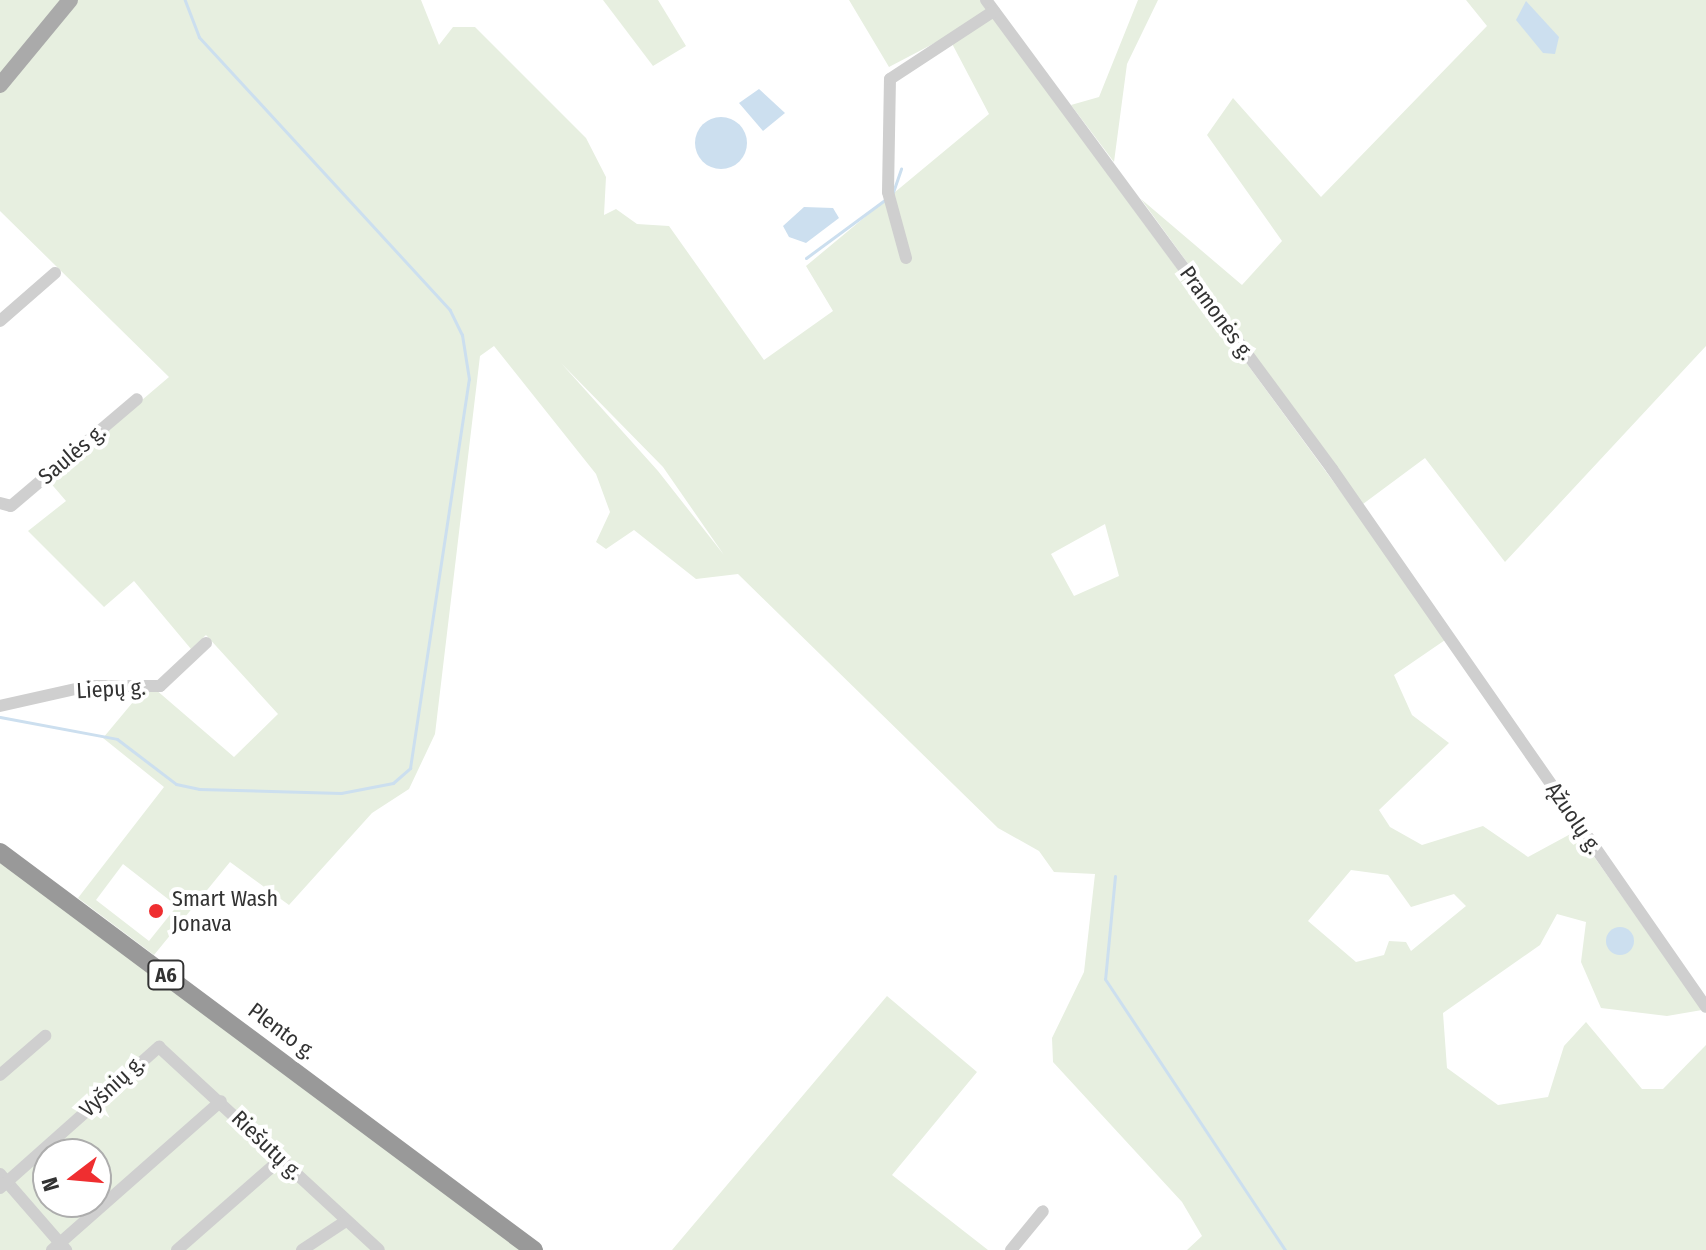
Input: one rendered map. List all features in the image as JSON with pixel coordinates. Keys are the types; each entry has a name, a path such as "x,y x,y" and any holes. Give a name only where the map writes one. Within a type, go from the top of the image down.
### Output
{"highway":[{"name":"Plento g.","path":"0,852 534,1250"}],"main road":[{"path":"0,85 70,0"}],"street":[{"path":"906,258 888,192 890,79 990,5"},
{"name":"Pramonės g.","path":"990,5 1446,628"},
{"path":"0,321 55,273"},
{"name":"Saulės g.","path":"3,505 137,399"},
{"name":"Ąžuolų g.","path":"1446,628 1706,1007"},
{"name":"Liepų g.","path":"0,706 89,686 160,686 206,643"},
{"path":"0,1075 45,1036"},
{"name":"Riešutų g.","path":"152,1048 165,1049 379,1250"},
{"name":"Vyšnių g.","path":"2,1182 152,1048"},
{"path":"2,1182 59,1248 221,1101"},
{"path":"177,1250 282,1158"},
{"path":"1011,1250 1043,1211"},
{"path":"302,1250 346,1221"}],"green space":[{"path":"0,0 63,0 0,77"},
{"path":"76,0 421,0 439,45 453,27 475,27 586,138 606,177 604,215 616,209 637,224 669,226 764,360 833,311 806,266 989,114 948,36 889,67 849,0 980,0 1448,638 1394,675 1412,715 1449,743 1379,810 1390,827 1422,845 1483,826 1528,857 1576,831 1702,1010 1667,1016 1601,1008 1581,962 1586,922 1557,914 1540,945 1443,1013 1447,1068 1498,1105 1548,1097 1564,1046 1586,1022 1642,1089 1663,1089 1706,1045 1706,1250 1187,1250 1202,1236 1182,1202 1053,1062 1052,1038 1084,972 1095,874 1054,872 1039,851 998,828 738,574 696,579 634,530 606,549 596,542 610,512 596,474 494,346 480,356 435,734 409,789 372,813 289,905 230,862 154,955 78,898 164,787 103,738 143,690 155,689 234,757 278,714 206,635 191,649 134,581 104,607 28,531 66,501 48,480 169,377 0,211 0,93","holes":["561,363 663,467 724,555 658,471","1105,524 1119,576 1074,596 1051,554","123,864 177,906 149,941 96,900","1351,870 1388,875 1411,907 1454,894 1466,906 1411,951 1406,942 1389,941 1384,955 1356,962 1308,921"]},
{"path":"603,0 658,0 686,46 653,66"},
{"path":"1138,0 1158,0 1127,64 1114,162 1071,105 1099,97"},
{"path":"1466,0 1706,0 1706,346 1505,562 1425,458 1363,504 1141,199 1242,285 1282,241 1207,135 1233,98 1321,197 1487,26"},
{"path":"0,858 523,1250 0,1250"},
{"path":"887,996 977,1072 892,1175 988,1250 672,1250"}],"water":[{"path":"1526,1 1559,37 1555,54 1543,53 1516,20"},
{"path":"759,89 785,113 763,131 739,103"},
{"path":"721,117 739,125 747,143 739,161 721,169 703,161 695,143 703,125"},
{"path":"804,207 833,208 839,218 806,243 789,237 783,226"},
{"path":"1620,927 1630,931 1634,941 1630,951 1620,955 1610,951 1606,941 1610,931"}],"waterway":[{"path":"0,717 117,739 176,784 199,789 341,793 393,783 410,768 469,379 462,335 450,310 199,37 185,0"},
{"path":"892,195 901,169"},
{"path":"806,258 886,199"},
{"path":"1115,876 1105,979 1285,1250"}],"place":[{"name":"Smart Wash Jonava","path":"156,911"}]}
